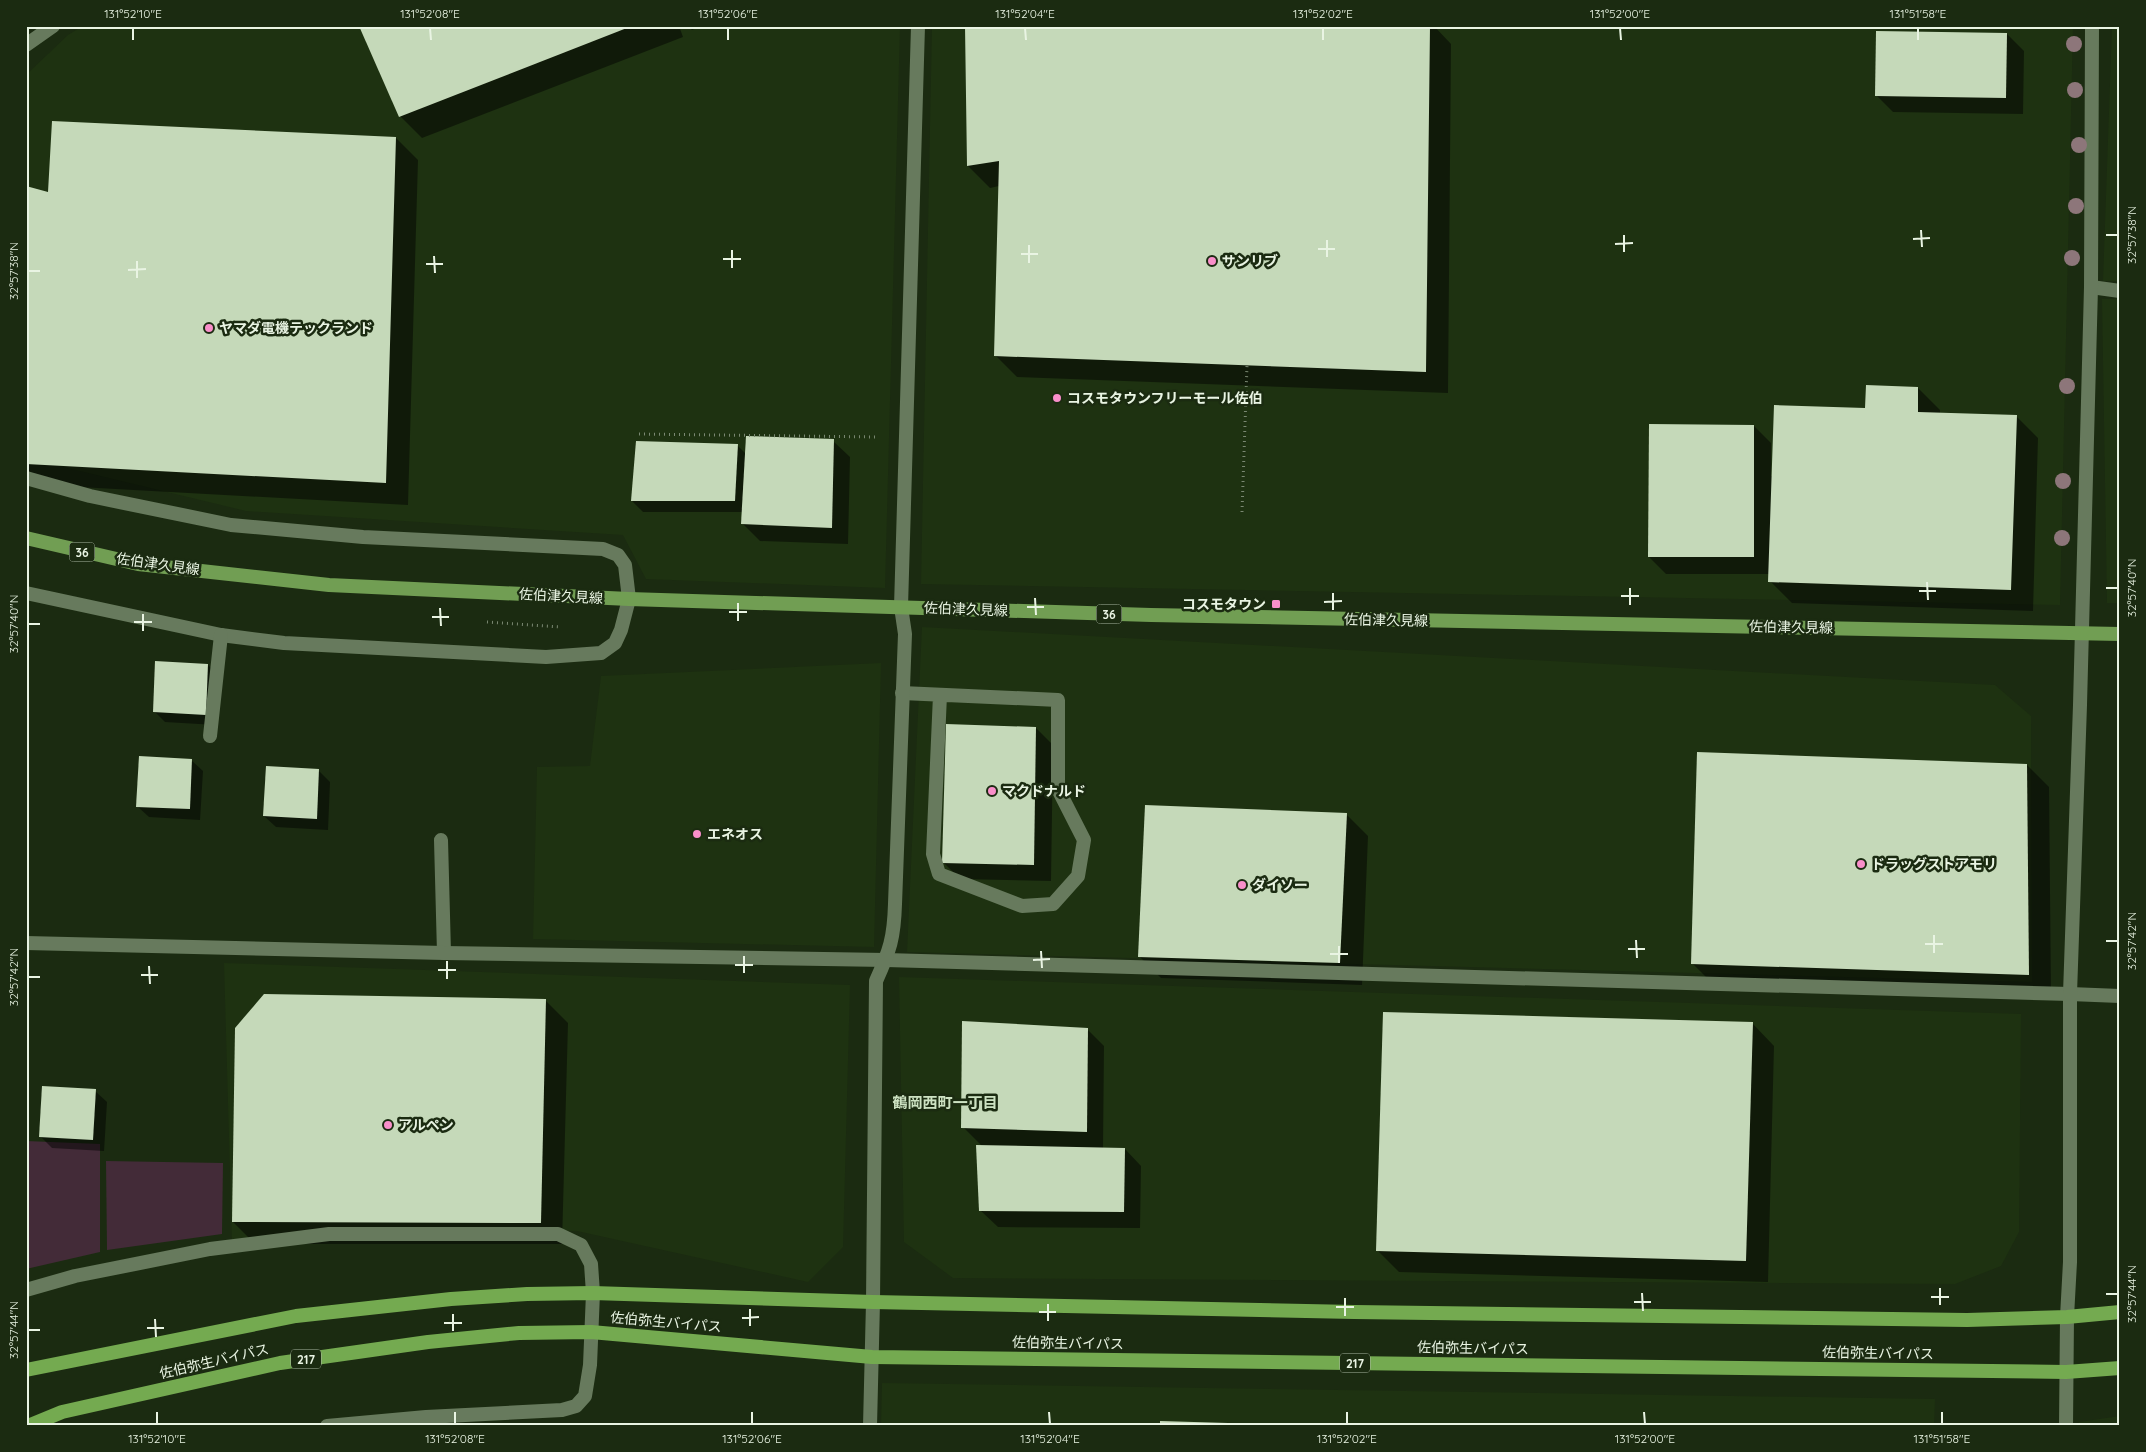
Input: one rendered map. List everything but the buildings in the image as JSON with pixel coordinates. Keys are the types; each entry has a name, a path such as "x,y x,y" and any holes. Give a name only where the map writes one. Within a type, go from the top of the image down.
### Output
{"highway":[{"name":"佐伯弥生バイパス","path":"26,1370 296,1316 451,1299 527,1294 593,1293 873,1302 1354,1312 1967,1320 2067,1317 2120,1312"},
{"name":"佐伯弥生バイパス","path":"28,1426 62,1412 280,1363 428,1342 519,1333 591,1332 872,1357 2066,1372 2120,1368"}],"main road":[{"name":"佐伯津久見線","path":"26,538 138,564 329,585 629,599 1151,615 2120,634"}],"street":[{"path":"26,45 52,26"},
{"path":"870,1426 876,981 886,960 894,933 905,634 902,607 918,26"},
{"path":"2066,1426 2067,1317 2070,1262 2070,994 2090,287 2092,26"},
{"path":"2090,287 2120,291"},
{"path":"26,478 90,496 231,525 363,537 603,549 618,555 625,565 629,599 621,630 615,643 601,653 546,657 284,643 221,636 26,593"},
{"path":"210,736 221,636"},
{"path":"902,694 940,695 1058,700 1058,789 1084,840 1078,876 1053,904 1022,906 939,874 932,854 940,695"},
{"path":"441,840 444,953"},
{"path":"26,943 444,953 886,960 2120,996"},
{"path":"26,1290 75,1276 210,1249 329,1234 558,1234 581,1245 590,1264 593,1293 590,1365 585,1396 576,1406 562,1410 426,1417 327,1426"}],"path":[{"path":"1242,512 1247,366"},
{"path":"639,434 875,437"}],"shaded area":[{"path":"83,26 900,26 885,588 646,579 623,535 246,511 26,458 26,75 68,35"},
{"path":"932,26 2073,26 2060,605 921,584"},
{"path":"2112,26 2120,26 2120,281 2103,281"},
{"path":"2102,299 2120,299 2120,603 2107,603"},
{"path":"922,627 1995,685 2031,716 2032,982 907,952"},
{"path":"881,663 874,947 533,939 537,767 590,766 601,676"},
{"path":"224,963 850,985 843,1247 808,1282 577,1231 342,1227 232,1242"},
{"path":"899,977 2021,1014 2019,1232 2001,1266 1955,1284 953,1278 904,1242"},
{"path":"26,1141 100,1144 100,1252 26,1269"},
{"path":"106,1161 223,1163 222,1234 107,1250"},
{"path":"882,1383 1935,1399 1934,1426 881,1426"},
{"path":"2120,1416 2120,1426 2079,1426 2079,1422"}],"place":[{"name":"サンリブ","path":"1212,261"},
{"name":"ヤマダ電機テックランド","path":"209,328"},
{"name":"コスモタウンフリーモール佐伯","path":"1057,398"},
{"name":"コスモタウン","path":"1276,604"},
{"name":"マクドナルド","path":"992,791"},
{"name":"エネオス","path":"697,834"},
{"name":"ドラッグストアモリ","path":"1861,864"},
{"name":"ダイソー","path":"1242,885"},
{"name":"アルペン","path":"388,1125"}],"district":[{"name":"鶴岡西町一丁目","path":"945,1102"}]}
